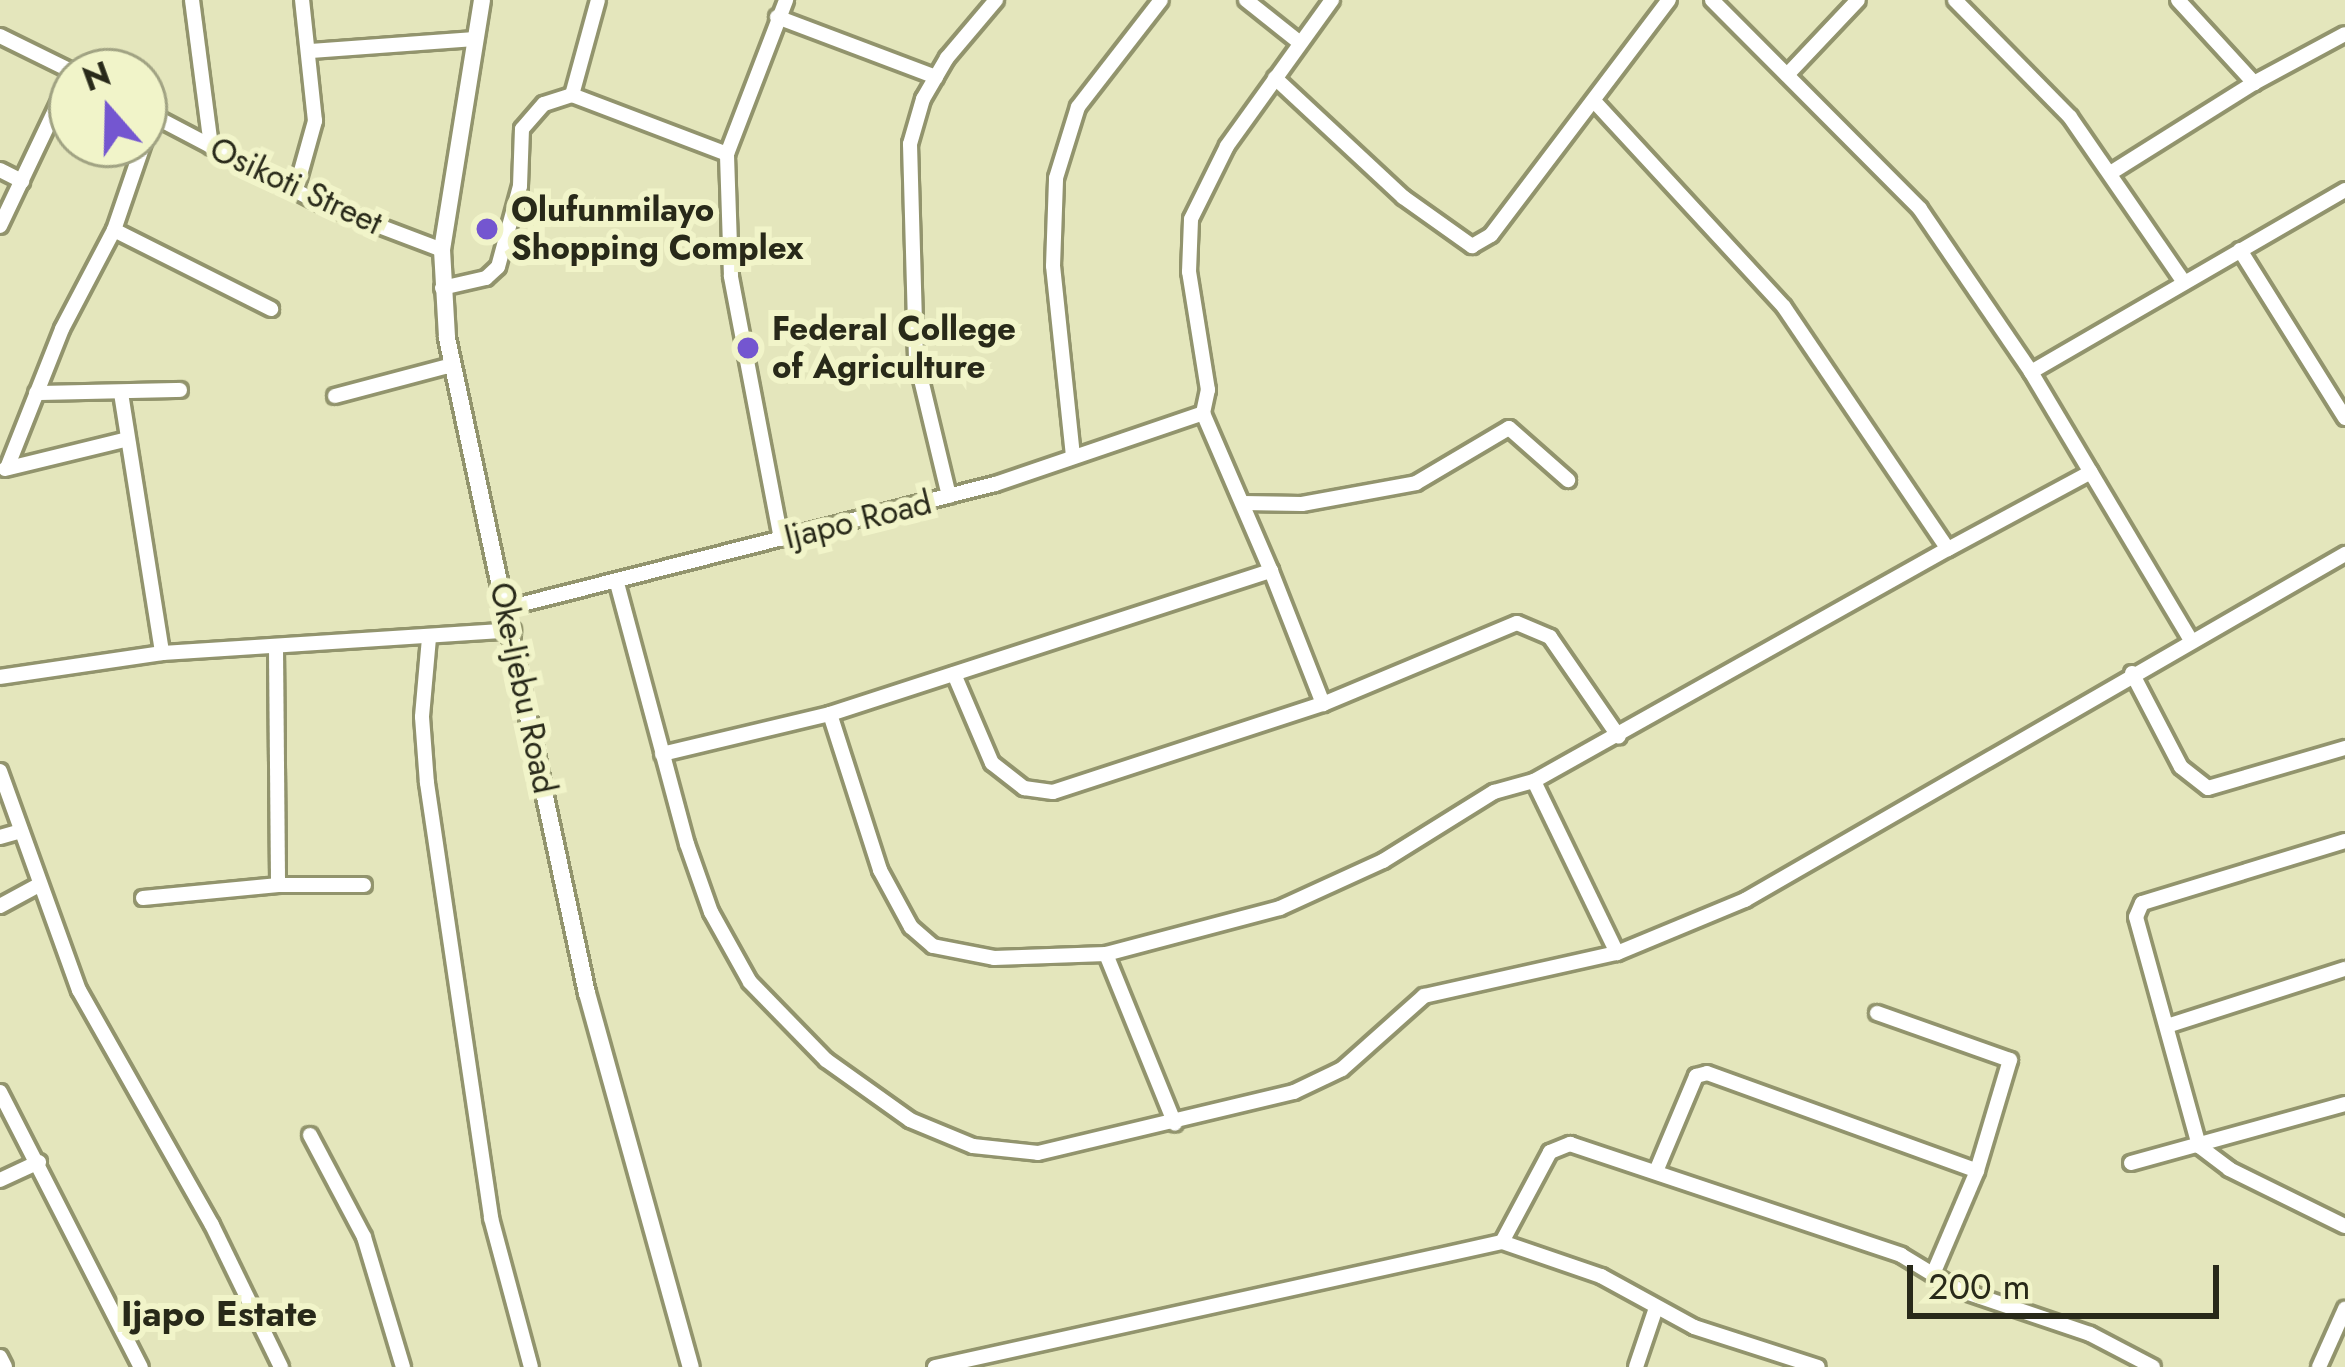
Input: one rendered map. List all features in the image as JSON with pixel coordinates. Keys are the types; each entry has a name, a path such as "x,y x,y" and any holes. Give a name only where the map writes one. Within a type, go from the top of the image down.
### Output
{"main road":[{"name":"Oke-Ijebu Road","path":"482,0 442,250 452,364 513,630 587,993 691,1367"}],"street":[{"path":"192,0 211,147"},
{"path":"296,190 315,121 302,0"},
{"path":"572,95 598,0"},
{"path":"781,539 731,276 727,154 785,0"},
{"path":"950,496 916,359 907,194 910,144 936,77 995,0"},
{"path":"1073,456 1053,266 1056,178 1078,107 1161,0"},
{"path":"1246,0 1300,43"},
{"path":"1323,704 1203,413 1208,390 1189,272 1191,219 1227,146 1332,0"},
{"path":"1275,78 1403,197 1472,247 1491,235 1669,0"},
{"path":"1712,0 1920,209 2031,372 2191,640"},
{"path":"1787,75 1858,0"},
{"path":"1955,0 2030,69 2112,172 2184,282"},
{"path":"2177,0 2254,83"},
{"path":"777,16 936,77"},
{"path":"2112,172 2254,83 2345,34"},
{"path":"0,36 48,60"},
{"path":"311,51 475,39"},
{"path":"442,289 486,278 498,267 520,186 522,129 535,110 572,95 727,154"},
{"path":"1594,101 1784,307 1948,549"},
{"path":"0,226 48,123"},
{"name":"Osikoti Street","path":"168,124 296,190 442,250"},
{"path":"4,469 114,230 132,168"},
{"path":"0,170 22,181"},
{"path":"2031,372 2345,190"},
{"path":"114,230 271,309"},
{"path":"2240,250 2345,418"},
{"path":"335,396 452,364"},
{"path":"36,393 180,390"},
{"path":"121,393 124,440 162,653"},
{"name":"Ijapo Road","path":"507,608 950,496 1203,413"},
{"path":"1243,503 1318,502 1416,483 1509,428 1568,480"},
{"path":"4,469 124,440"},
{"path":"830,714 880,870 911,927 933,946 978,956 1106,954 1338,885 1494,792 1534,781 1619,737 2091,472"},
{"path":"617,583 687,844 730,950 778,1017 865,1091 944,1137 1002,1152 1075,1149 1318,1082 1424,996 1617,953 1745,900 2345,554"},
{"path":"662,754 830,714 1271,571"},
{"path":"954,674 992,763 1024,788 1053,792 1323,704 1528,624 1550,637 1619,737"},
{"path":"0,677 162,653 276,650 513,630"},
{"path":"428,638 422,717 427,783 491,1218 531,1367"},
{"path":"276,650 278,885"},
{"path":"2132,673 2181,767 2207,788 2345,748"},
{"path":"0,771 37,886 118,1067 190,1183 281,1367"},
{"path":"1534,781 1617,953"},
{"path":"0,837 21,832"},
{"path":"2345,841 2136,908 2199,1146 2345,1226"},
{"path":"142,898 278,885 364,885"},
{"path":"0,906 37,886"},
{"path":"1106,954 1175,1124"},
{"path":"2167,1027 2345,969"},
{"path":"1876,1013 2010,1060 1977,1171 1933,1274"},
{"path":"1658,1169 1696,1076 1707,1073 1977,1171"},
{"path":"0,1092 141,1367"},
{"path":"2132,1163 2345,1104"},
{"path":"310,1135 364,1237 403,1367"},
{"path":"1502,1242 1560,1147 1658,1169 1933,1274 1991,1304 2090,1334 2152,1367"},
{"path":"0,1180 39,1162"},
{"path":"935,1367 993,1362 1502,1242 1600,1276 1656,1308 1818,1367"},
{"path":"1636,1367 1656,1308"},
{"path":"2319,1367 2345,1310"},
{"path":"0,1357 5,1367"}],"place":[{"name":"Olufunmilayo Shopping Complex","path":"487,229"},
{"name":"Federal College of Agriculture","path":"748,348"}],"district":[{"name":"Ijapo Estate","path":"219,1314"}]}
